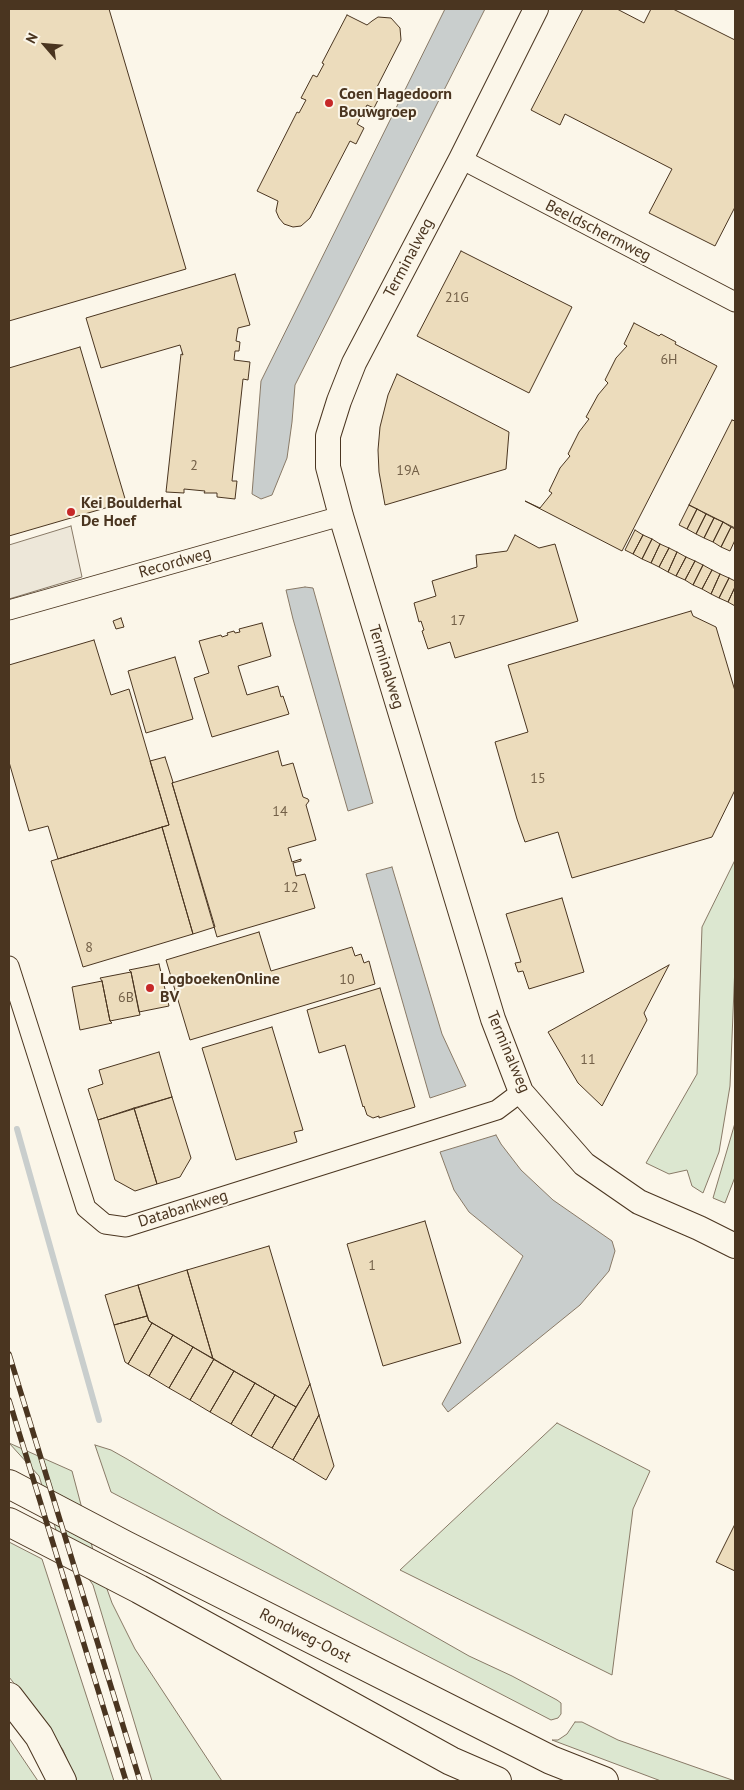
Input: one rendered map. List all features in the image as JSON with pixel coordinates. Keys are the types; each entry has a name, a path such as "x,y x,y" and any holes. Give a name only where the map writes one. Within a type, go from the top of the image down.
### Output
{"main road":[{"name":"Rondweg-Oost","path":"9,1484 551,1760 604,1781"},
{"path":"9,1522 139,1589 451,1761 497,1781"},
{"path":"10,1700 39,1736 62,1781"}],"street":[{"name":"Terminalweg","path":"536,9 461,160 354,363 328,436 328,467 341,516 493,1019 521,1092 584,1164 639,1202 735,1246"},
{"name":"Beeldschermweg","path":"461,160 735,302"},
{"name":"Recordweg","path":"9,610 341,516"},
{"name":"Databankweg","path":"9,966 86,1208 105,1224 126,1227 497,1110 521,1092"}],"green space":[{"path":"735,860 735,965 730,1086 719,1152 703,1193 692,1186 687,1170 669,1174 646,1163 697,1074 702,927"},
{"path":"735,1123 735,1177 725,1203 713,1198"},
{"path":"557,1423 650,1471 633,1509 612,1675 400,1570"},
{"path":"9,1443 72,1471 93,1550 112,1603 135,1649 222,1781 152,1781 93,1585 56,1530 39,1476"},
{"path":"95,1445 111,1450 127,1459 221,1515 469,1656 557,1700 561,1703 561,1714 558,1718 551,1720 111,1492"},
{"path":"9,1542 42,1559 114,1781 76,1781 63,1750 9,1677"},
{"path":"575,1722 582,1722 618,1740 735,1781 661,1781 552,1740 558,1740 567,1734"},
{"path":"9,1738 38,1781 9,1781"}],"shaded area":[{"path":"445,9 485,9 295,385 287,458 272,495 261,499 252,494 261,381"},
{"path":"71,526 82,577 9,599 9,545"},
{"path":"305,587 313,588 373,803 348,811 286,590"},
{"path":"392,867 442,1034 466,1086 430,1098 366,874"},
{"path":"496,1135 521,1170 553,1200 612,1241 615,1251 609,1271 580,1305 448,1412 442,1404 523,1256 469,1212 454,1190 440,1152"}],"building":[{"path":"9,9 109,9 186,269 9,321"},
{"path":"583,9 617,9 644,23 651,9 673,9 735,40 735,207 715,246 649,213 672,169 565,114 560,125 531,110"},
{"path":"347,15 367,25 378,17 391,18 400,28 401,40 376,89 382,92 374,108 367,105 357,124 364,128 356,144 350,141 310,218 301,226 293,227 284,224 279,218 276,211 278,201 257,191 297,112 299,113 306,100 301,98 313,75 317,77 324,64 322,63"},
{"path":"461,251 572,307 529,393 417,336"},
{"path":"235,274 250,325 238,328 236,341 240,342 239,351 235,351 234,360 250,362 248,380 243,379 232,481 237,481 235,499 217,497 217,493 204,493 205,491 184,489 184,493 166,492 181,354 183,355 180,345 101,368 86,318"},
{"path":"634,323 659,336 661,334 676,342 675,344 717,366 622,551 525,501 540,508 552,493 549,491 560,468 570,456 568,454 579,432 589,419 586,417 598,395 608,383 605,380 616,358 627,346 624,344"},
{"path":"80,347 126,502 9,536 9,368"},
{"path":"397,374 509,432 506,469 385,505 379,472 380,427 388,395"},
{"path":"732,420 735,421 735,528 689,505"},
{"path":"689,505 697,509 687,529 679,525"},
{"path":"697,509 706,514 696,534 687,529"},
{"path":"706,514 714,518 704,538 696,534"},
{"path":"714,518 723,522 713,542 704,538"},
{"path":"723,522 731,527 721,547 713,542"},
{"path":"731,527 735,529 735,540 730,551 721,547"},
{"path":"635,530 643,535 633,554 625,550"},
{"path":"515,535 539,548 555,544 578,621 455,658 450,642 428,649 422,631 424,630 421,621 419,622 414,603 436,596 432,581 477,567 476,555 507,551"},
{"path":"643,535 652,539 642,559 633,554"},
{"path":"652,539 660,544 651,563 642,559"},
{"path":"660,544 669,548 659,567 651,563"},
{"path":"669,548 677,552 668,572 659,567"},
{"path":"677,552 686,557 676,576 668,572"},
{"path":"686,557 695,561 685,580 676,576"},
{"path":"695,561 703,565 693,585 685,580"},
{"path":"703,565 712,570 702,589 693,585"},
{"path":"712,570 720,574 711,594 702,589"},
{"path":"720,574 729,578 719,598 711,594"},
{"path":"729,578 735,581 735,587 728,602 719,598"},
{"path":"735,587 735,606 728,602"},
{"path":"691,611 693,616 716,627 735,691 735,790 712,837 572,878 558,832 525,842 517,819 495,742 528,732 508,665"},
{"path":"121,618 124,627 116,629 113,621"},
{"path":"262,623 271,656 238,666 247,695 278,686 289,714 212,737 194,678 209,673 199,641 221,635 222,637 234,631 235,633 240,632 239,629"},
{"path":"94,640 111,695 129,689 169,825 58,859 48,826 29,831 9,762 9,665"},
{"path":"175,657 193,719 146,733 128,671"},
{"path":"278,751 282,766 293,763 303,797 309,801 306,805 316,840 288,848 292,862 301,859 301,861 293,863 296,876 305,874 315,908 217,937 172,783"},
{"path":"165,757 215,927 193,934 162,827 169,825 150,761"},
{"path":"162,827 193,934 83,967 51,861"},
{"path":"562,898 584,972 529,989 523,971 518,972 515,963 521,962 506,914"},
{"path":"259,932 271,971 352,947 355,956 361,954 364,963 369,961 375,984 190,1040 166,960"},
{"path":"159,964 169,1006 139,1012 129,970"},
{"path":"669,965 644,1013 647,1020 602,1106 578,1083 548,1032"},
{"path":"131,972 140,1015 110,1021 100,978"},
{"path":"102,981 112,1023 80,1030 72,987"},
{"path":"380,988 415,1107 379,1118 379,1116 373,1118 367,1115 363,1107 345,1045 319,1053 307,1010"},
{"path":"272,1027 303,1130 294,1132 297,1142 236,1160 202,1048"},
{"path":"159,1052 172,1097 98,1120 88,1089 103,1084 99,1070"},
{"path":"172,1097 191,1158 180,1177 157,1184 134,1108"},
{"path":"134,1108 157,1184 135,1191 115,1180 98,1120"},
{"path":"425,1221 461,1343 383,1366 347,1244"},
{"path":"269,1246 310,1384 296,1407 213,1359 187,1270"},
{"path":"187,1270 213,1359 149,1321 138,1285"},
{"path":"138,1285 147,1316 114,1325 105,1295"},
{"path":"147,1316 152,1323 128,1364 125,1362 114,1325"},
{"path":"152,1323 173,1335 149,1376 128,1364"},
{"path":"173,1335 193,1347 169,1388 149,1376"},
{"path":"193,1347 214,1359 190,1400 169,1388"},
{"path":"214,1359 234,1371 210,1412 190,1400"},
{"path":"234,1371 255,1383 231,1424 210,1412"},
{"path":"255,1383 275,1395 251,1436 231,1424"},
{"path":"310,1384 319,1415 293,1460 272,1448"},
{"path":"275,1395 296,1407 272,1448 251,1436"},
{"path":"319,1415 334,1466 326,1480 293,1460"},
{"path":"735,1524 735,1571 716,1562"}],"waterway":[{"path":"17,1129 99,1420"}],"railway":[{"path":"9,1354 140,1781"},
{"path":"9,1400 126,1781"}],"place":[{"name":"Coen Hagedoorn Bouwgroep","path":"329,103"},
{"name":"Kei Boulderhal De Hoef","path":"71,512"},
{"name":"LogboekenOnline BV","path":"150,988"}]}
